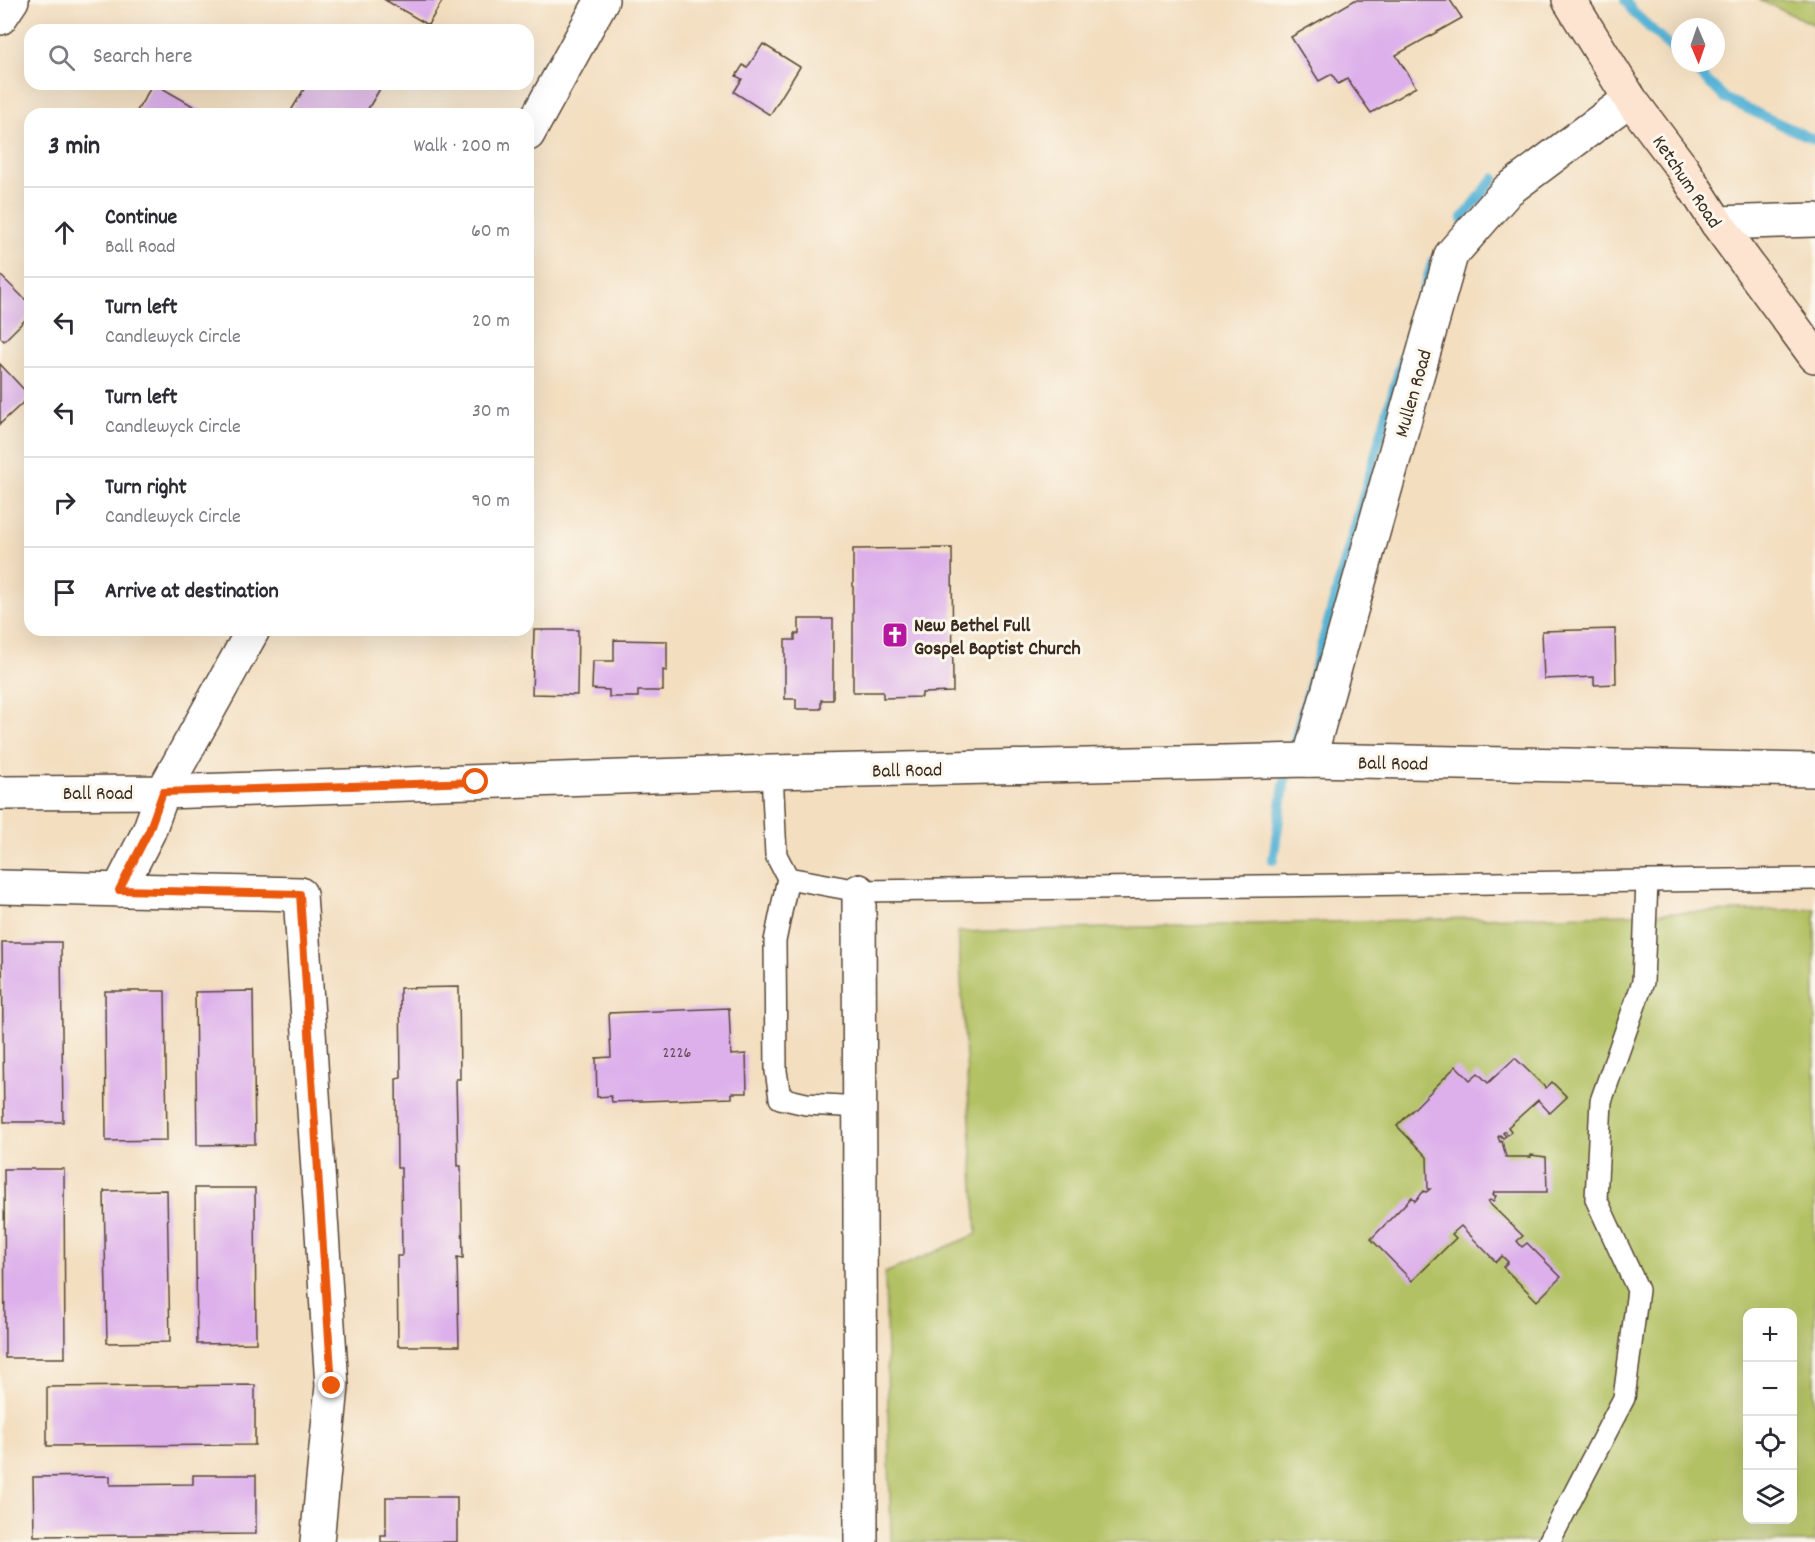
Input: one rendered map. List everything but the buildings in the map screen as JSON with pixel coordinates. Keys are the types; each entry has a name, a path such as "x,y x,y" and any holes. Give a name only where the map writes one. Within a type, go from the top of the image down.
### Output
{"main road":[{"name":"Ketchum Road","path":"1569,0 1630,99 1682,168 1717,223 1815,356"}],"street":[{"path":"0,18 12,0"},
{"path":"534,123 602,0"},
{"name":"Mullen Road","path":"1309,760 1451,255 1508,190 1630,99"},
{"path":"1717,223 1815,220"},
{"path":"119,890 149,831 163,792 250,636"},
{"name":"Ball Road","path":"0,793 163,792 772,772 1309,760 1815,770"},
{"path":"0,887 300,894 332,1386 317,1542"},
{"path":"859,891 861,1542"}],"lane":[{"path":"772,772 776,855 788,878 775,941 777,1071 780,1098 806,1104 860,1107"},
{"path":"788,878 859,891 1815,879"},
{"path":"1549,1542 1624,1398 1638,1290 1596,1199 1601,1101 1643,982 1647,881"}],"green space":[{"path":"1759,0 1815,0 1815,25"},
{"path":"1815,909 1815,1542 891,1542 885,1273 977,1234 958,932"}],"waterway":[{"path":"1625,0 1633,12 1671,48"},
{"path":"1698,72 1726,99 1815,140"},
{"path":"1462,219 1494,178"},
{"path":"1273,860 1284,785 1297,732 1398,374 1433,261"}],"place":[{"name":"New Bethel Full Gospel Baptist Church","path":"895,635"}],"route":[{"path":"332,1386 300,894 119,890 149,831 163,792 476,782"}]}
